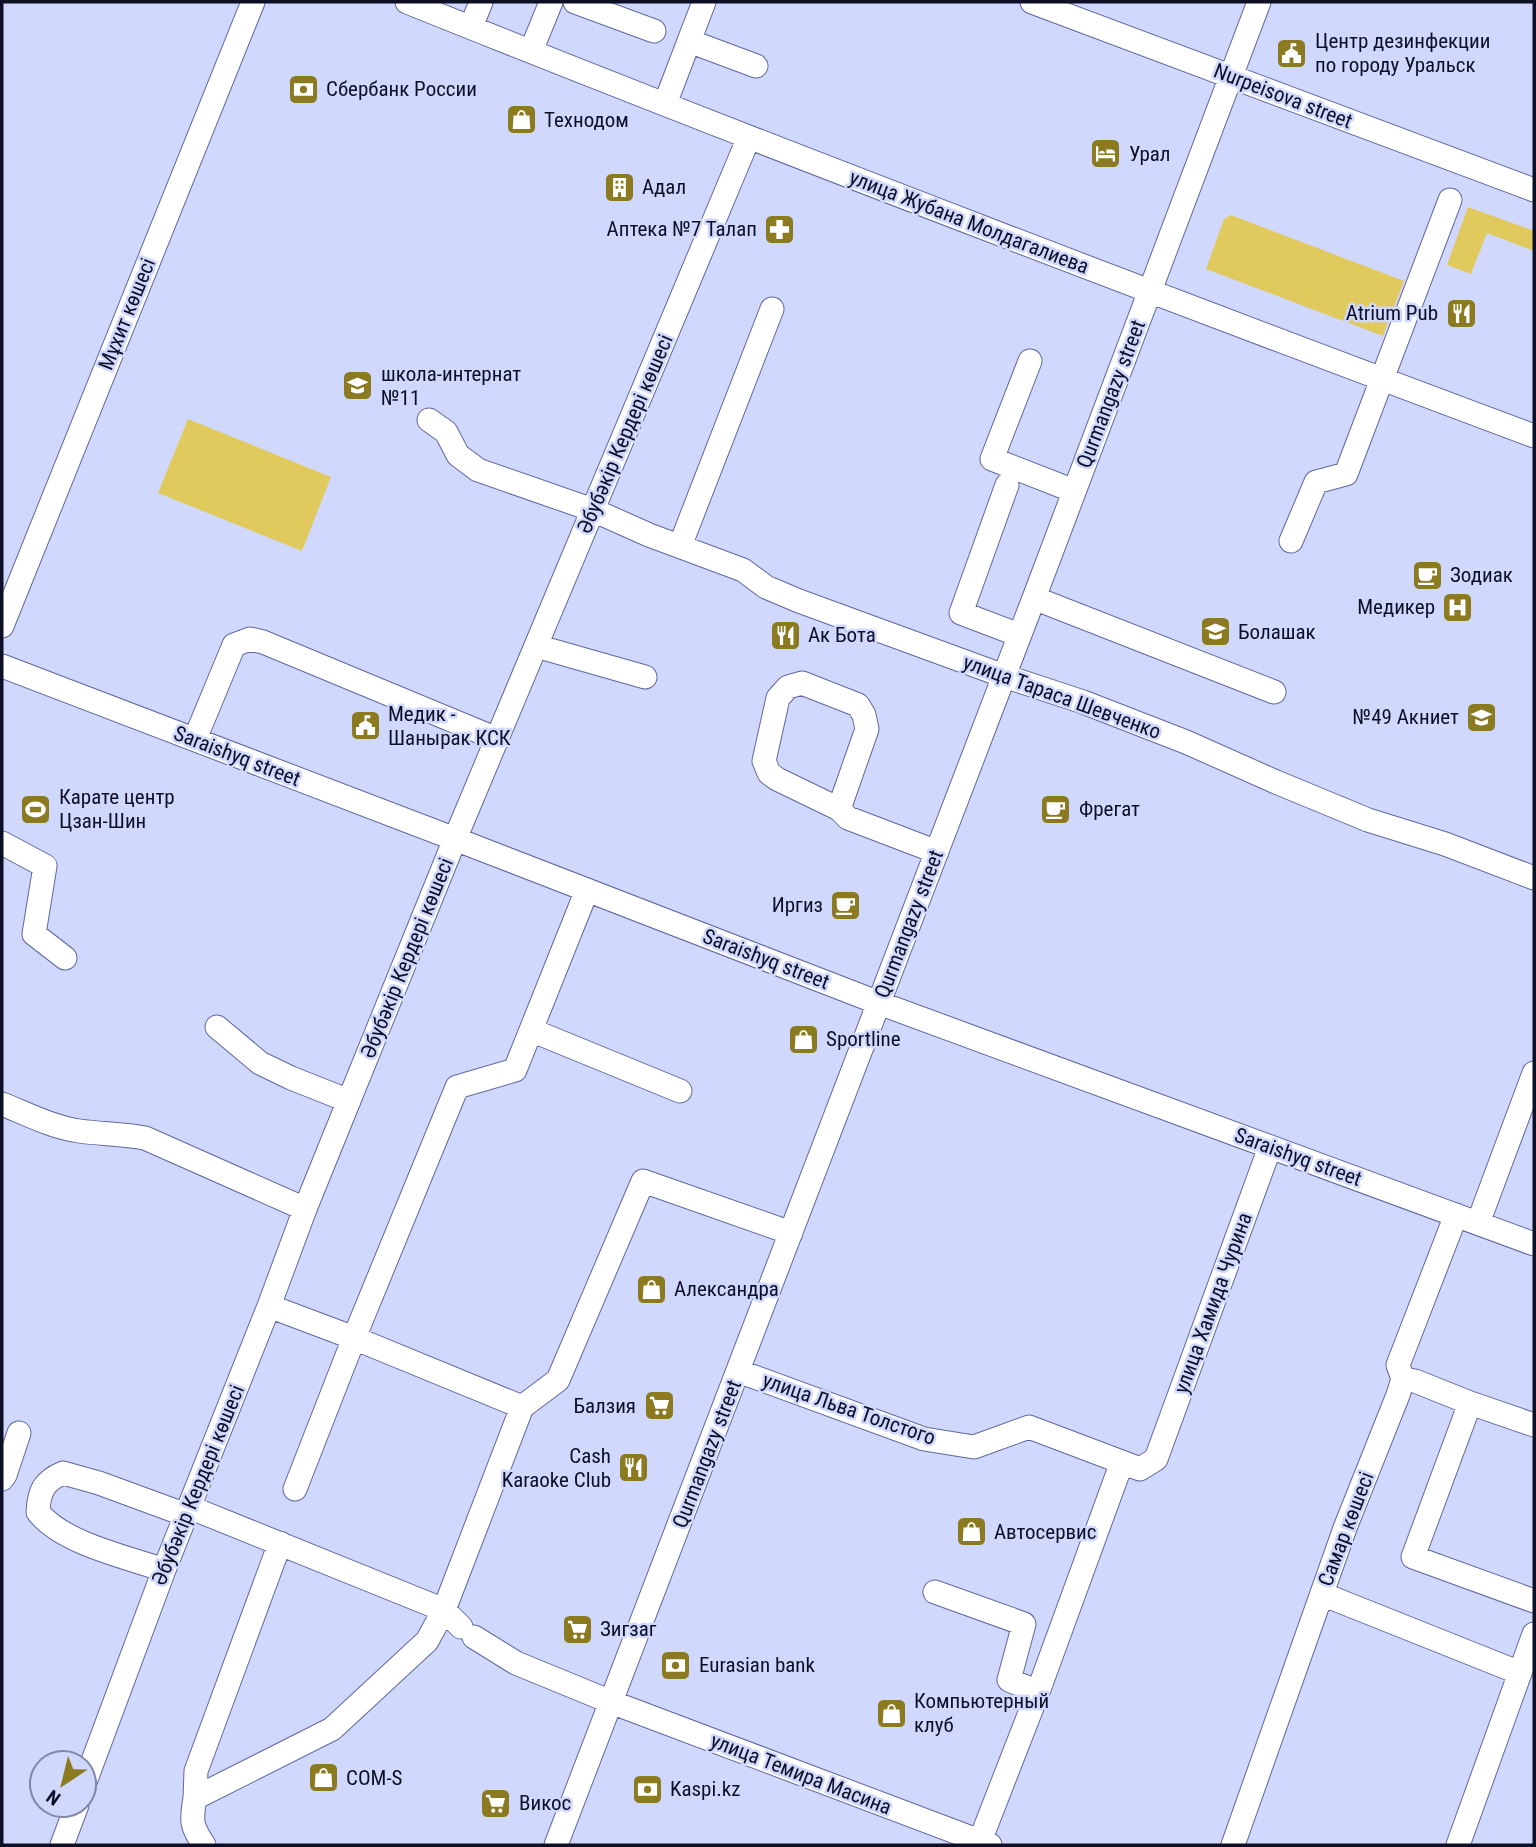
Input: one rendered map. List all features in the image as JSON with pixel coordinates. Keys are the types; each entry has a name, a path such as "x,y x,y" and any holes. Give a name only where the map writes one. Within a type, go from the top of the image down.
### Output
{"street":[{"name":"Мұхит көшесі","path":"2,626 253,2"},
{"name":"улица Жубана Молдагалиева","path":"407,2 749,137 1534,436"},
{"path":"471,27 481,2"},
{"path":"531,51 551,2"},
{"path":"575,2 654,31"},
{"path":"665,104 705,2"},
{"name":"Nurpeisova street","path":"1032,2 1534,190"},
{"name":"Qurmangazy street","path":"556,1845 1034,598 1259,2"},
{"path":"689,41 756,66"},
{"name":"Әбубәкір Кердері көшесі","path":"97,1749 305,1209 455,839 749,137"},
{"path":"1291,541 1316,482 1346,474 1450,200"},
{"path":"680,546 772,309"},
{"path":"1030,361 992,459 1074,491"},
{"name":"улица Тараса Шевченко","path":"429,420 446,432 458,455 478,470 593,510 649,535 743,570 766,587 799,601 1083,702 1186,742 1368,820 1445,844 1534,878"},
{"path":"1007,485 961,613 1019,635"},
{"path":"1034,598 1274,692"},
{"path":"195,740 234,645 250,639 497,739"},
{"path":"536,646 645,677"},
{"name":"Saraishyq street","path":"2,666 879,1003 1534,1244"},
{"path":"839,808 867,729 864,716 858,705 802,682 788,687 778,698 764,761 769,773 839,808 848,818 937,852"},
{"path":"2,843 45,866 34,934 65,958"},
{"path":"295,1489 457,1087 515,1070 587,890"},
{"path":"217,1027 260,1063 349,1101"},
{"path":"531,1030 680,1091"},
{"path":"1478,1223 1534,1073"},
{"path":"2,1104 52,1124 79,1131 145,1138 305,1209"},
{"name":"улица Хамида Чурина","path":"1156,1459 1270,1147"},
{"path":"195,1798 332,1729 427,1641 444,1610 522,1407 558,1380 643,1181 791,1233"},
{"name":"Самар көшесі","path":"1233,1845 1345,1528 1403,1379 1398,1365 1456,1215"},
{"path":"269,1306 522,1407"},
{"name":"улица Льва Толстого","path":"738,1371 924,1439 974,1447 1029,1427 1140,1468 1156,1459"},
{"path":"1403,1379 1534,1425"},
{"path":"1470,1403 1413,1556 1534,1601"},
{"path":"2,1479 19,1433"},
{"path":"985,1843 1122,1462"},
{"path":"164,1570 80,1542 46,1522 38,1511 39,1496 49,1479 63,1473 188,1511 280,1544 444,1610"},
{"path":"204,1845 194,1829 192,1814 196,1771 280,1544"},
{"path":"934,1592 1024,1623 1009,1679 1038,1692"},
{"path":"1322,1594 1520,1673"},
{"name":"улица Темира Масина","path":"444,1610 468,1632 516,1663 611,1702 985,1843"},
{"path":"1458,1845 1534,1634"},
{"path":"62,1845 71,1819"}],"shaded area":[{"path":"1468,207 1534,231 1534,251 1487,233 1471,274 1447,265"},
{"path":"1231,215 1404,281 1383,336 1206,269 1224,219"},
{"path":"188,419 331,477 302,551 158,493"}],"place":[{"name":"Центр дезинфекции по городу Уральск","path":"1292,53"},
{"name":"Сбербанк России","path":"303,89"},
{"name":"Технодом","path":"521,120"},
{"name":"Урал","path":"1106,154"},
{"name":"Адал","path":"619,187"},
{"name":"Аптека №7 Талап","path":"780,229"},
{"name":"Atrium Pub","path":"1461,313"},
{"name":"школа-интернат №11","path":"358,386"},
{"name":"Зодиак","path":"1427,575"},
{"name":"Медикер","path":"1458,607"},
{"name":"Болашак","path":"1215,632"},
{"name":"Ак Бота","path":"785,635"},
{"name":"№49 Акниет","path":"1482,717"},
{"name":"Медик - Шанырак КСК","path":"365,726"},
{"name":"Карате центр Цзан-Шин","path":"36,809"},
{"name":"Фрегат","path":"1056,809"},
{"name":"Иргиз","path":"846,905"},
{"name":"Sportline","path":"803,1039"},
{"name":"Александра","path":"651,1289"},
{"name":"Балзия","path":"659,1406"},
{"name":"Cash Karaoke Club","path":"634,1468"},
{"name":"Автосервис","path":"971,1532"},
{"name":"Зигзаг","path":"577,1629"},
{"name":"Eurasian bank","path":"676,1665"},
{"name":"Компьютерный клуб","path":"891,1713"},
{"name":"COM-S","path":"323,1778"},
{"name":"Kaspi.kz","path":"647,1789"},
{"name":"Викос","path":"496,1803"}]}
